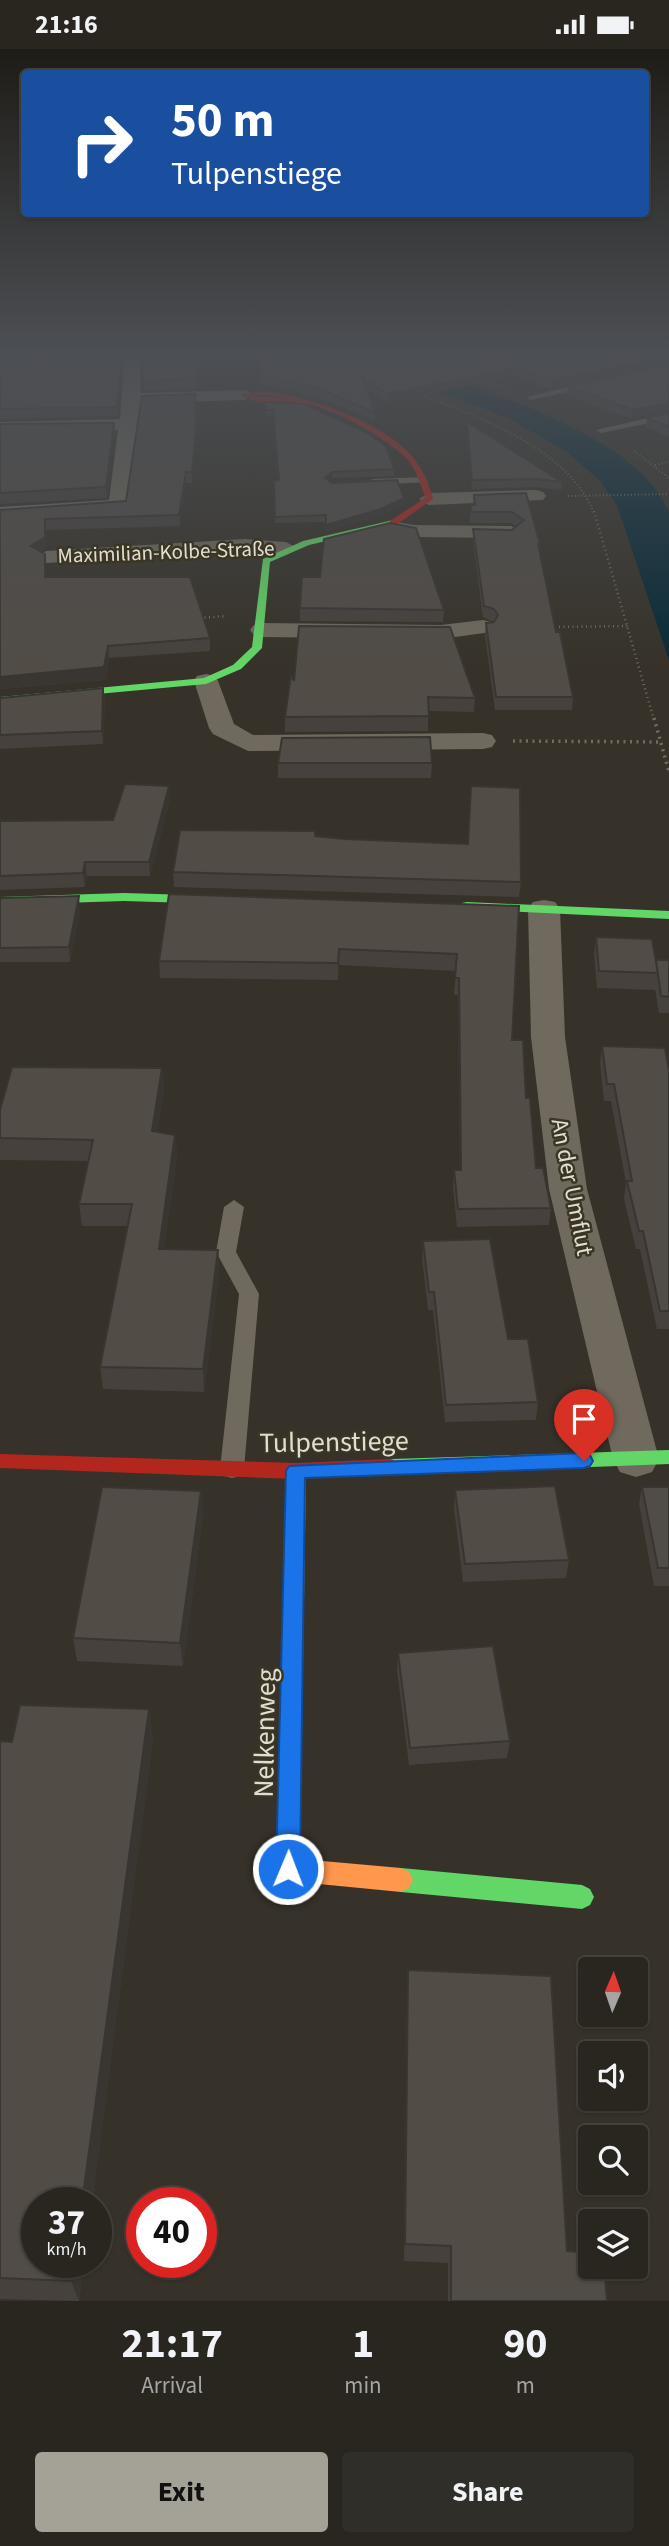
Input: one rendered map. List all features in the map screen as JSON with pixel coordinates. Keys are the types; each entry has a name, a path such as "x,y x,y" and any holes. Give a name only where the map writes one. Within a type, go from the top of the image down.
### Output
{"street":[{"path":"0,513 118,506 124,456"},
{"path":"407,456 427,489 536,496"},
{"name":"Maximilian-Kolbe-Straße","path":"46,557 245,545 286,548 390,527 415,513 427,489"},
{"name":"Maximilian-Kolbe-Straße","path":"390,527 414,531 511,531"},
{"name":"Maximilian-Kolbe-Straße","path":"0,700 206,681 237,667 257,648 262,622 266,561 286,548"},
{"path":"262,622 441,632 483,627"},
{"path":"206,681 222,728 248,743 483,741"},
{"path":"0,901 124,897 239,900"},
{"path":"456,906 669,915"},
{"name":"An der Umflut","path":"544,909 548,1037 568,1189 652,1458"},
{"name":"Tulpenstiege","path":"0,1461 296,1471 652,1458"},
{"name":"Nelkenweg","path":"296,1471 288,1869 582,1897"}],"lane":[{"path":"358,483 427,489"},
{"path":"232,1469 249,1294 226,1252 234,1207"}],"path":[{"path":"654,465 669,462"},
{"path":"587,495 669,494"},
{"path":"193,619 262,622"},
{"path":"550,627 630,626"},
{"path":"483,741 662,742"}],"water":[{"path":"572,456 619,456 654,488 669,512 669,660 617,505 600,481"}],"building":[{"path":"0,456 110,456 106,487 0,493"},
{"path":"133,456 193,456 192,472 186,472 179,515 45,519 45,537 31,546 45,554 45,577 190,577 210,638 108,646 104,667 0,677 0,510 126,501"},
{"path":"277,456 390,456 394,469 332,472 325,478 332,483 397,480 404,498 381,509 326,525 326,515 275,517 274,481 279,480"},
{"path":"470,456 521,456 562,482 537,479 472,480"},
{"path":"526,493 540,544 556,632 560,632 573,697 496,697 486,623 494,622 498,615 494,609 484,606 473,529 512,530 524,520 512,512 471,512 470,505 475,505 474,495"},
{"path":"390,523 416,528 444,610 300,608 302,577 320,577 324,539"},
{"path":"299,626 450,627 475,698 428,697 429,716 285,717 291,674 294,681"},
{"path":"103,688 102,731 0,735 0,698"},
{"path":"430,737 432,763 278,763 282,738"},
{"path":"125,784 169,786 149,862 85,862 83,873 0,876 0,821 113,820"},
{"path":"471,786 520,788 521,882 173,872 180,830 315,831 315,836 345,839 468,844"},
{"path":"169,894 519,906 512,1040 523,1040 526,1098 530,1098 536,1168 543,1168 551,1208 458,1209 454,1170 461,1170 459,978 455,978 457,954 339,949 338,963 159,961"},
{"path":"79,896 69,947 0,948 0,898"},
{"path":"596,937 652,939 658,973 599,971"},
{"path":"656,960 669,960 669,997 661,996"},
{"path":"602,1046 665,1048 669,1071 669,1311 660,1311 643,1231 639,1231 627,1181 632,1181 614,1084 607,1084"},
{"path":"12,1067 162,1068 152,1131 175,1135 159,1249 218,1250 203,1369 100,1367 132,1204 79,1204 93,1140 0,1138 0,1110"},
{"path":"490,1239 508,1339 528,1339 538,1402 446,1405 434,1292 429,1292 423,1241"},
{"path":"555,1486 569,1560 465,1564 455,1490"},
{"path":"102,1487 201,1491 180,1643 73,1638"},
{"path":"642,1487 669,1487 669,1568 658,1568"},
{"path":"493,1646 510,1741 410,1748 398,1653"},
{"path":"20,1705 149,1709 84,2187 21,2187 21,2278 72,2278 71,2281 0,2278 0,1741 12,1742"},
{"path":"408,1970 551,1976 567,2251 578,2252 578,2279 605,2279 607,2301 451,2301 451,2246 405,2244"}],"traffic: fast":[{"path":"0,700 206,681 237,667 257,648 266,561 306,543 393,523"},
{"path":"0,901 124,897 222,900"},
{"path":"467,906 669,915"},
{"path":"391,1467 669,1457"},
{"path":"401,1880 582,1897"}],"traffic: slow":[{"path":"296,1471 288,1869 401,1880"}],"traffic: jam":[{"path":"393,523 429,499 420,474 408,456"},
{"path":"0,1461 296,1471 391,1467"}],"route":[{"path":"288,1869 296,1471 584,1461"}]}
